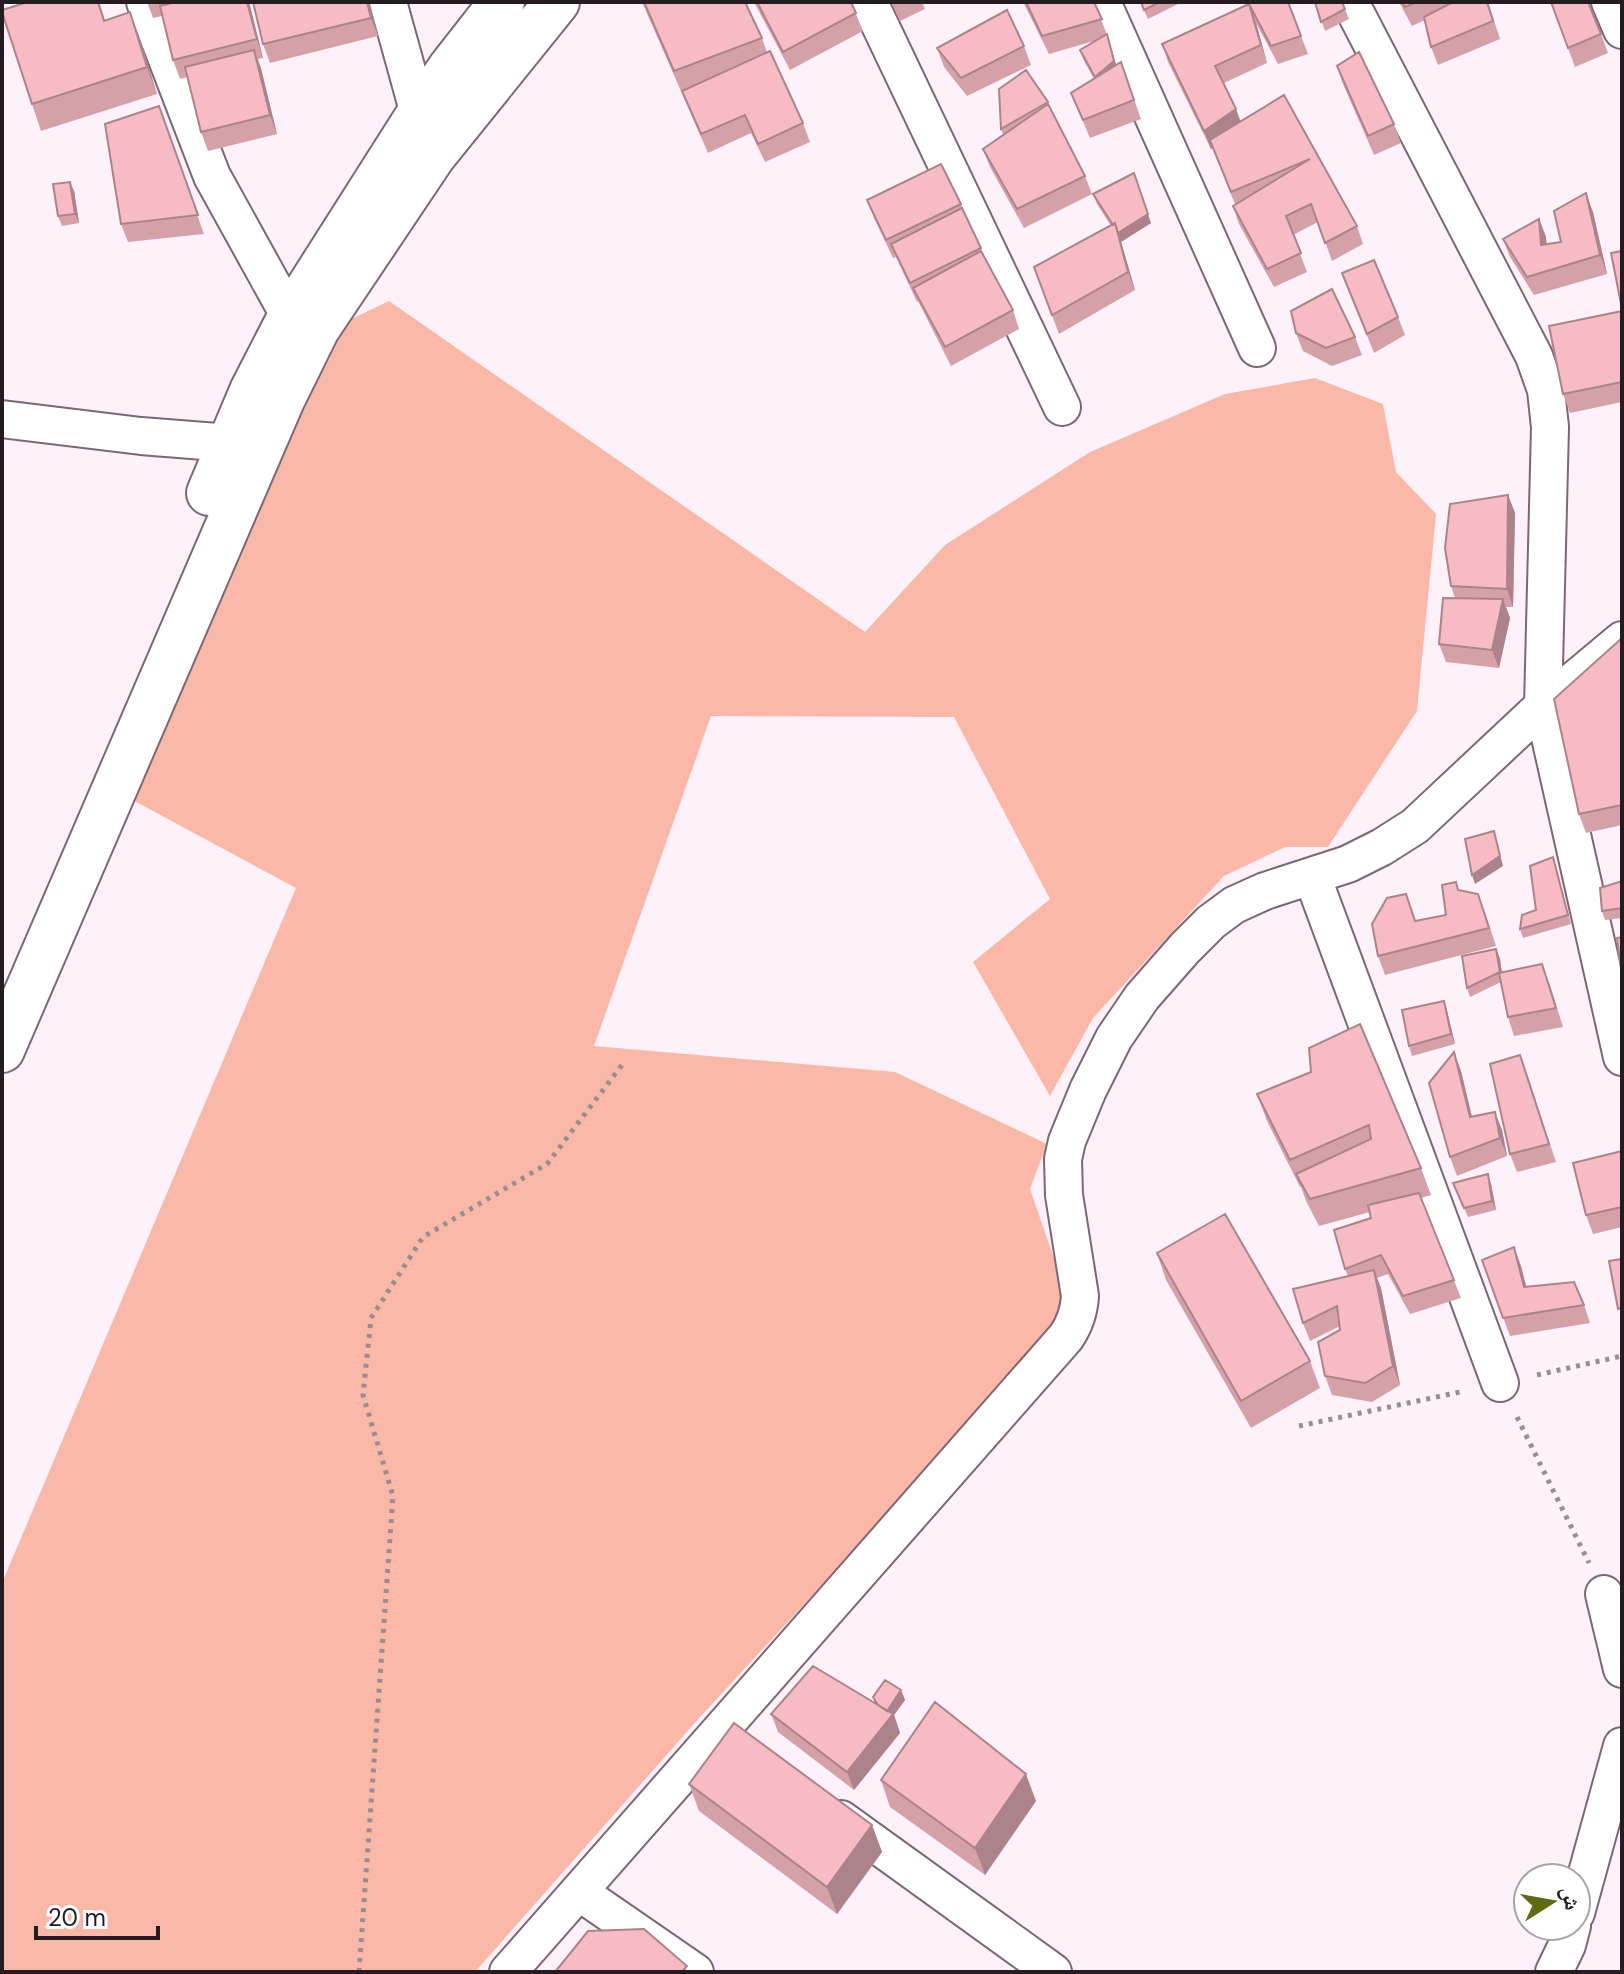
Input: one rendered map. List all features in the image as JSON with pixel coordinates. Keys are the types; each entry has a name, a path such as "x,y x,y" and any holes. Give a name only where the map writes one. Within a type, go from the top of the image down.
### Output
{"street":[{"path":"145,2 212,176 304,323"},
{"path":"388,2 419,114"},
{"path":"2,1050 276,415 304,323 419,114 502,2"},
{"path":"2,990 252,391 433,156 557,2"},
{"path":"869,2 1062,407"},
{"path":"1102,2 1257,348"},
{"path":"1350,2 1496,279 1544,382 1550,427 1543,706 1622,1057"},
{"path":"1610,2 1622,30"},
{"path":"2,419 230,443"},
{"path":"508,1972 579,1892 733,1741 1074,1325 1080,1296 1064,1195 1063,1159 1083,1101 1114,1038 1142,997 1211,922 1234,905 1265,891 1348,864 1415,826 1543,706 1622,640"},
{"path":"1312,876 1500,1383"},
{"path":"1604,1594 1622,1669"},
{"path":"1590,1862 1622,1746"},
{"path":"809,1796 1053,1972"},
{"path":"579,1892 695,1972"},
{"path":"1554,1972 1568,1942"}],"path":[{"path":"359,1972 393,1496 363,1395 371,1318 423,1237 547,1164 622,1065"},
{"path":"1500,1383 1604,1594"}],"shaded area":[{"path":"389,301 865,632 945,545 1090,452 1225,394 1315,378 1383,404 1396,472 1436,514 1417,711 1328,847 1285,847 1224,876 1093,1018 1050,1096 973,962 1050,899 954,717 711,716 594,1046 895,1072 1047,1144 1030,1189 1073,1313 701,1716 475,1972 2,1972 2,1583 296,888 127,797 341,324"}],"building":[{"path":"28,2 98,2 104,21 130,12 147,67 32,104 2,12"},
{"path":"176,2 247,2 257,39 173,60 160,6"},
{"path":"253,2 367,2 371,18 263,44"},
{"path":"644,2 745,2 762,38 674,71"},
{"path":"757,2 851,2 856,13 783,52"},
{"path":"1026,2 1094,2 1102,19 1042,36"},
{"path":"1141,2 1160,2 1144,10"},
{"path":"1248,2 1288,2 1301,36 1271,46"},
{"path":"1315,2 1342,2 1345,9 1321,22"},
{"path":"1453,2 1487,2 1493,21 1431,47 1424,17"},
{"path":"1551,2 1588,2 1601,34 1568,48"},
{"path":"1249,4 1261,45 1215,66 1236,109 1204,131 1162,44"},
{"path":"1007,10 1024,46 961,78 937,48"},
{"path":"1107,34 1114,61 1095,77 1080,50"},
{"path":"254,50 270,115 201,132 185,67"},
{"path":"770,51 803,123 758,144 745,115 701,134 682,91"},
{"path":"1359,52 1394,124 1368,136 1337,66"},
{"path":"1121,62 1134,100 1083,120 1071,93"},
{"path":"1026,70 1048,102 1001,129 999,89"},
{"path":"1284,95 1357,226 1325,243 1311,204 1286,216 1301,253 1267,269 1233,206 1310,159 1231,192 1210,140"},
{"path":"1048,104 1085,176 1017,209 983,149"},
{"path":"159,106 198,215 121,224 105,124"},
{"path":"941,164 961,204 886,240 867,200"},
{"path":"1134,173 1148,214 1118,233 1115,223 1113,225 1093,194"},
{"path":"70,182 75,214 58,216 53,184"},
{"path":"1586,193 1600,255 1527,277 1503,239 1539,219 1541,245 1561,242 1554,211"},
{"path":"962,208 981,248 910,283 891,244"},
{"path":"1115,223 1128,272 1052,315 1034,267"},
{"path":"981,251 1013,310 945,347 913,288"},
{"path":"1622,251 1622,309 1611,253"},
{"path":"1374,260 1398,317 1367,334 1342,273"},
{"path":"1332,289 1355,337 1326,348 1296,333 1291,311"},
{"path":"1622,311 1622,382 1563,394 1549,326"},
{"path":"1508,495 1507,589 1451,586 1445,548 1450,504"},
{"path":"1443,598 1503,599 1492,650 1439,644"},
{"path":"1622,638 1622,805 1579,814 1554,699"},
{"path":"1494,831 1500,856 1472,875 1465,839"},
{"path":"1553,857 1568,915 1520,929 1522,915 1536,910 1530,866"},
{"path":"1622,881 1622,908 1602,911 1600,888"},
{"path":"1456,882 1458,890 1478,894 1489,928 1378,956 1372,924 1387,898 1406,894 1415,921 1446,915 1442,885"},
{"path":"1622,937 1622,976 1617,938"},
{"path":"1496,949 1500,972 1467,988 1462,956"},
{"path":"1542,964 1556,1008 1508,1017 1499,973"},
{"path":"1444,1001 1451,1034 1409,1046 1402,1010"},
{"path":"1360,1024 1421,1168 1310,1199 1296,1174 1371,1139 1369,1125 1290,1160 1257,1094 1311,1072 1309,1048"},
{"path":"1454,1052 1470,1117 1495,1112 1500,1138 1450,1157 1429,1083"},
{"path":"1520,1055 1549,1144 1510,1154 1490,1064"},
{"path":"1622,1151 1622,1207 1586,1215 1573,1163"},
{"path":"1488,1174 1492,1201 1464,1208 1453,1183"},
{"path":"1419,1193 1454,1280 1403,1296 1381,1255 1345,1269 1334,1230 1371,1218 1368,1205"},
{"path":"1225,1214 1310,1361 1241,1401 1157,1253"},
{"path":"1514,1247 1524,1287 1574,1282 1584,1305 1503,1318 1482,1260"},
{"path":"1622,1259 1622,1308 1618,1309 1609,1261"},
{"path":"1374,1270 1393,1366 1365,1383 1325,1376 1318,1342 1340,1330 1337,1306 1303,1323 1293,1289"},
{"path":"813,1666 893,1714 847,1772 771,1714"},
{"path":"885,1680 901,1690 887,1711 873,1697"},
{"path":"935,1702 1026,1774 975,1848 881,1780"},
{"path":"734,1723 872,1825 827,1887 689,1784"},
{"path":"644,1929 687,1966 682,1972 555,1972 588,1931"}]}
